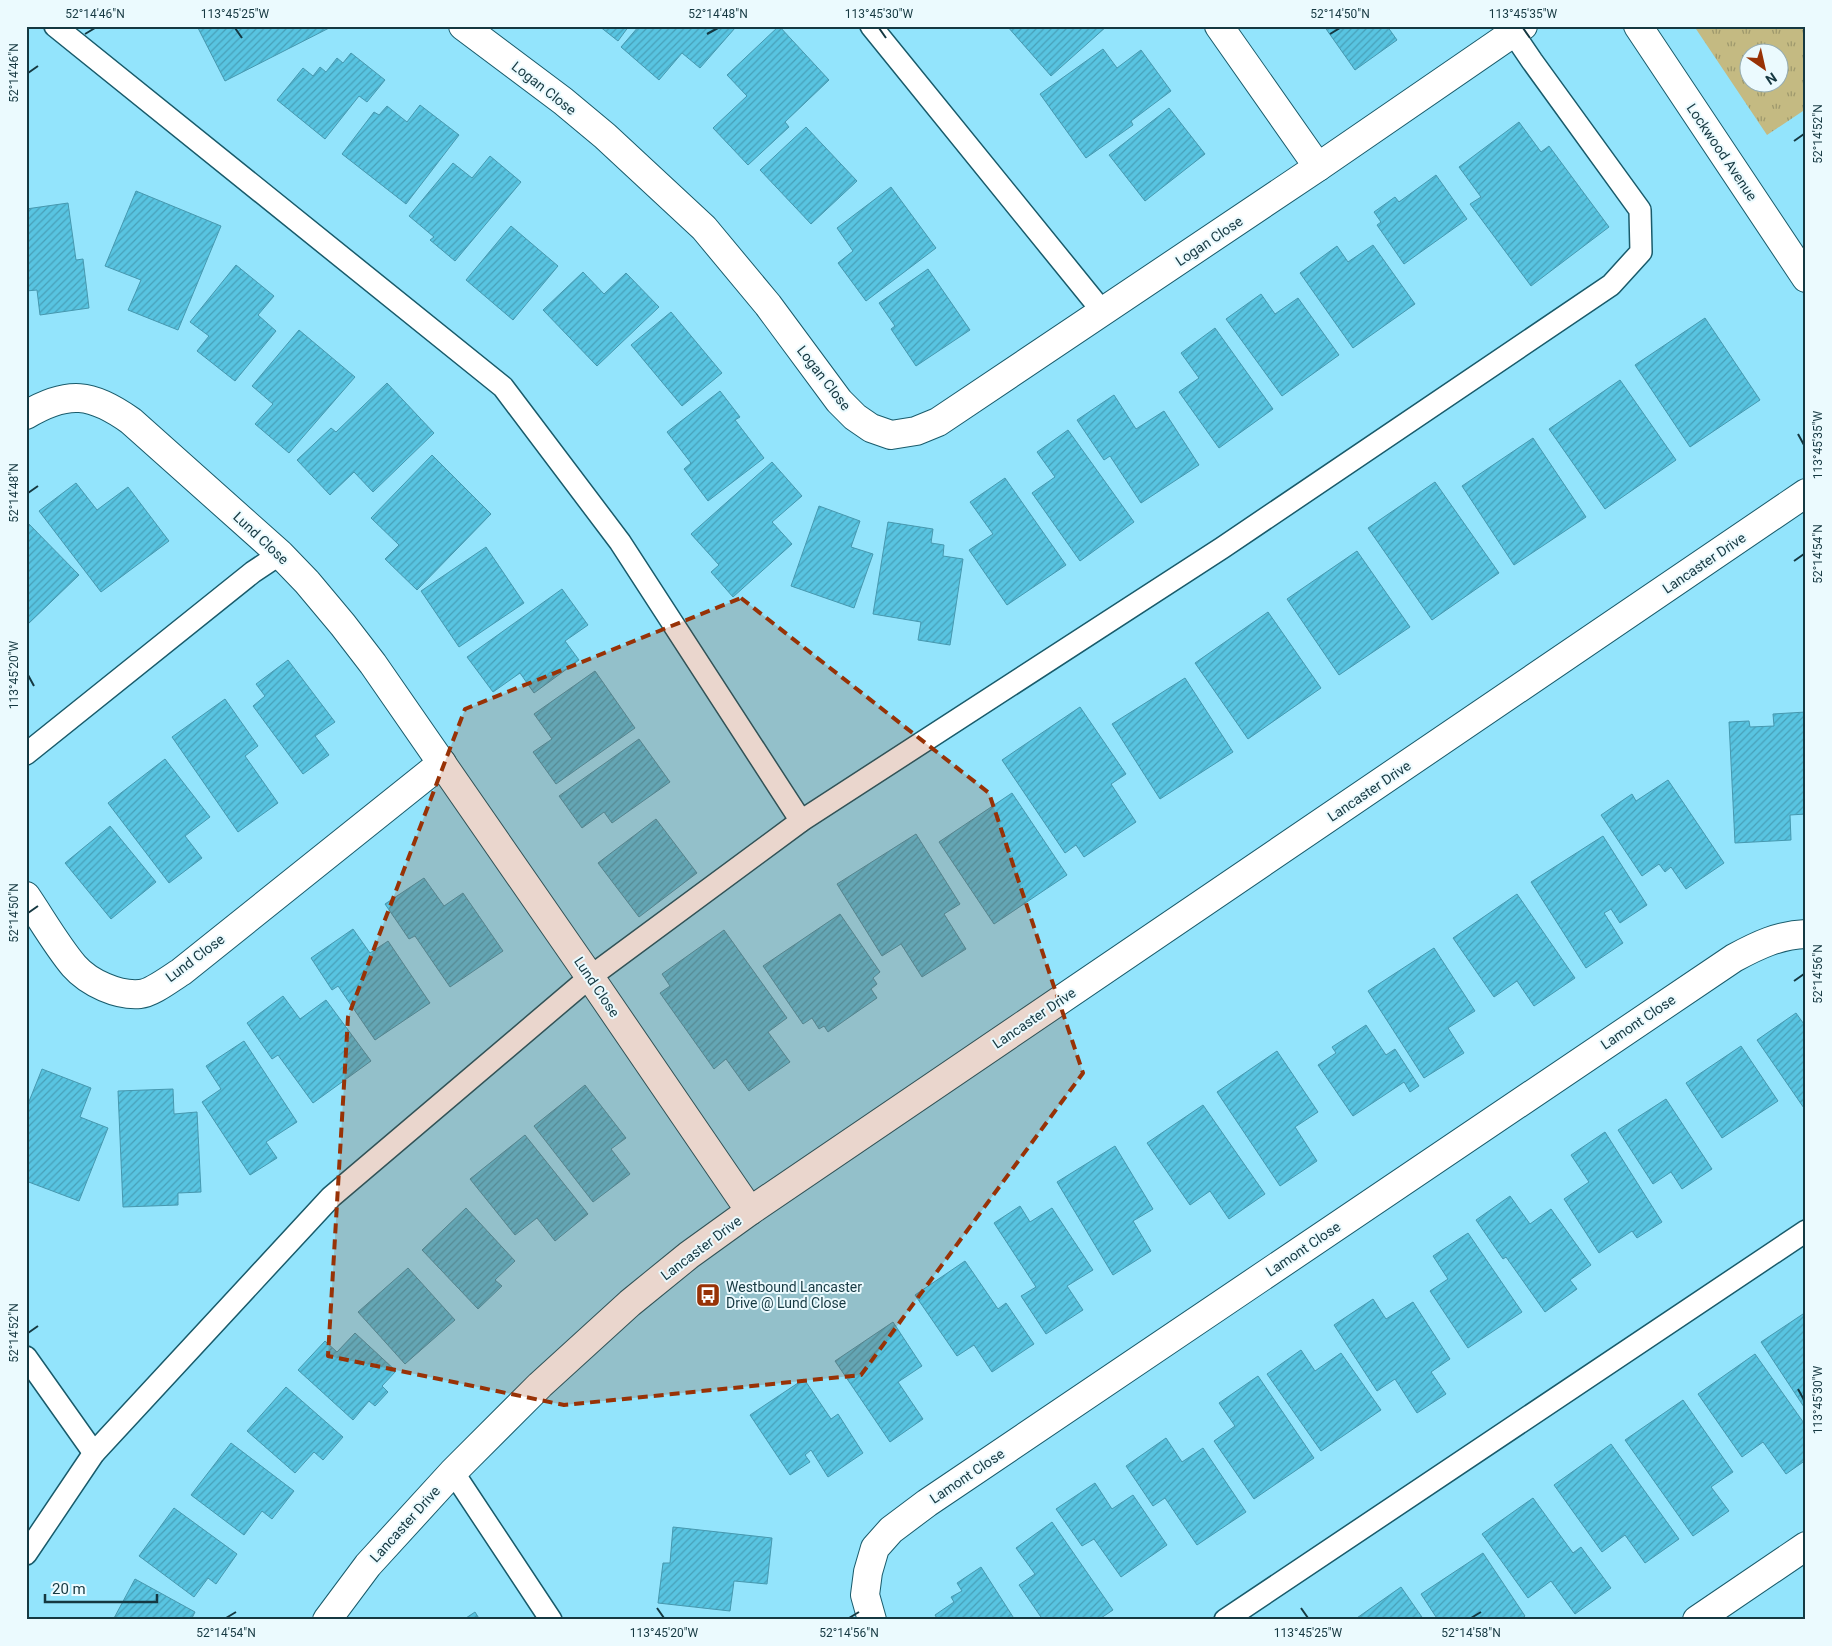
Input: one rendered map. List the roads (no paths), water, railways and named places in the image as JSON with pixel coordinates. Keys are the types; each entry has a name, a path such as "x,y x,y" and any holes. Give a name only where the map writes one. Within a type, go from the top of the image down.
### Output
{"street":[{"name":"Logan Close","path":"463,26 563,101 605,136 704,228 768,305 839,401 855,417 871,428 891,435 916,431 938,422 1318,168 1518,30"},
{"path":"1219,26 1318,168"},
{"name":"Lockwood Avenue","path":"1638,26 1806,278"},
{"name":"Lund Close","path":"26,415 46,403 66,398 85,398 111,406 132,421 280,554 307,582 373,664 750,1212"},
{"name":"Lancaster Drive","path":"327,1620 368,1565 453,1472 540,1385 630,1303 689,1256 750,1212 1806,493"},
{"name":"Lund Close","path":"26,896 75,967 88,978 104,986 122,992 141,994 181,972 442,763"},
{"name":"Lamont Close","path":"872,1620 865,1595 868,1572 875,1548 891,1530 927,1503 1734,958 1764,942 1789,935 1806,934"},
{"path":"1697,1620 1806,1546"}],"lane":[{"path":"55,26 503,387 620,542 802,821"},
{"path":"870,26 1103,312"},
{"path":"26,1554 94,1453 331,1197 590,977 802,821 1222,548 1611,285 1641,252 1640,210 1532,61 1518,30"},
{"path":"26,754 254,572 280,554"},
{"path":"1225,1620 1806,1231"},
{"path":"26,1357 94,1453"},
{"path":"453,1472 551,1620"}],"place":[{"name":"Westbound Lancaster Drive @ Lund Close","path":"708,1295"}]}
